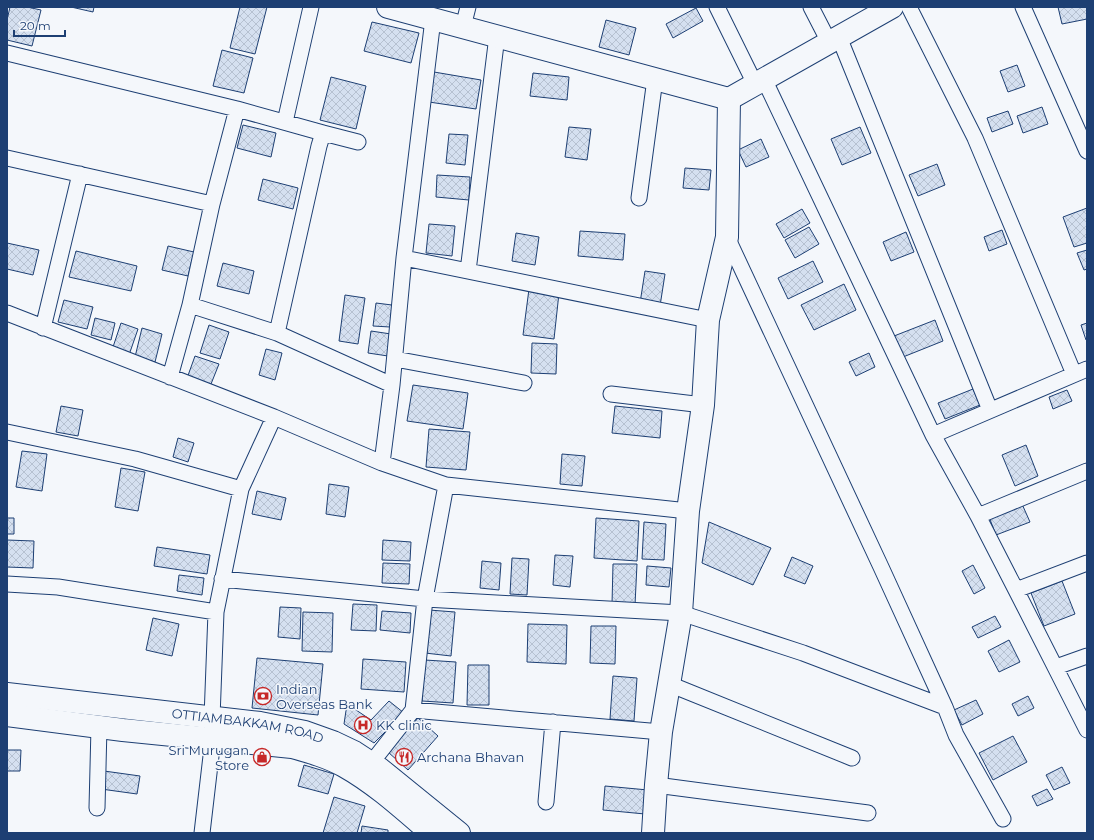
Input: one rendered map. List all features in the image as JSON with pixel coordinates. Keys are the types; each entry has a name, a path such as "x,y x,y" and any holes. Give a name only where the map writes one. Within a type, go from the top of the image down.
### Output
{"street":[{"path":"285,122 311,7"},
{"path":"388,7 433,19 465,17 497,36 728,99 892,7"},
{"path":"717,7 759,82 850,259 933,434 978,516 1087,730"},
{"path":"811,7 834,40 990,410"},
{"path":"909,7 974,138 1081,372 933,434"},
{"path":"1023,7 1087,151"},
{"path":"382,463 395,359 404,258 433,19"},
{"path":"468,271 497,36"},
{"path":"7,53 237,109 358,142"},
{"path":"639,198 655,79"},
{"path":"653,833 661,732 681,613 688,511 703,405 708,320 727,237 728,99"},
{"path":"170,377 190,306 212,204 237,109"},
{"path":"277,333 323,133"},
{"path":"7,158 212,204"},
{"path":"43,328 80,174"},
{"path":"727,237 956,735 1003,819"},
{"path":"404,258 708,320"},
{"path":"190,306 277,333 392,385"},
{"path":"7,313 274,417 382,463 446,485 688,511"},
{"path":"395,359 524,383"},
{"path":"611,394 703,405"},
{"path":"202,833 212,728 216,612 241,490 274,417"},
{"path":"7,432 136,459 241,490"},
{"path":"978,516 1087,471"},
{"path":"365,770 413,710 425,599 446,485"},
{"path":"1016,590 1087,563"},
{"path":"222,579 425,599 681,613 803,653 944,707"},
{"path":"7,584 58,587 216,612"},
{"path":"1056,667 1087,656"},
{"path":"669,684 852,758"},
{"name":"OTTIAMBAKKAM ROAD","path":"7,694 212,728 315,753 343,765 365,770 380,769 459,833"},
{"path":"413,710 661,732"},
{"name":"OTTIAMBAKKAM ROAD","path":"7,715 99,727 212,728"},
{"path":"546,802 553,722"},
{"path":"98,808 99,727"},
{"name":"OTTIAMBAKKAM ROAD","path":"365,770 374,785 431,833"},
{"path":"656,785 868,813"}],"building":[{"path":"10,7 27,7 41,10 32,46 7,40 7,20"},
{"path":"71,7 94,7 93,12"},
{"path":"240,7 267,7 255,54 230,48"},
{"path":"1058,7 1087,7 1087,19 1062,24"},
{"path":"696,8 703,21 673,38 666,24"},
{"path":"606,20 636,28 629,55 599,47"},
{"path":"372,22 419,33 411,63 364,51"},
{"path":"222,50 253,58 244,93 213,86"},
{"path":"1017,65 1025,86 1008,92 1000,71"},
{"path":"434,72 481,80 476,109 429,102"},
{"path":"533,73 569,77 567,100 530,96"},
{"path":"331,77 366,86 356,129 320,120"},
{"path":"1042,107 1048,124 1023,133 1017,116"},
{"path":"1008,111 1013,124 992,132 987,118"},
{"path":"243,125 276,133 271,157 237,148"},
{"path":"569,127 591,129 587,160 565,157"},
{"path":"860,127 871,153 842,165 831,139"},
{"path":"449,134 468,135 465,165 446,163"},
{"path":"761,139 769,157 746,167 738,150"},
{"path":"937,164 945,185 918,196 909,175"},
{"path":"685,168 711,170 709,190 683,188"},
{"path":"437,175 470,177 469,200 436,197"},
{"path":"263,179 298,188 293,209 258,200"},
{"path":"1087,208 1087,243 1074,247 1063,217"},
{"path":"802,209 810,223 784,238 776,224"},
{"path":"429,224 455,226 452,256 426,253"},
{"path":"809,227 819,244 795,258 785,240"},
{"path":"1002,230 1007,244 989,251 984,237"},
{"path":"580,231 625,234 623,260 578,256"},
{"path":"906,232 914,252 891,261 883,242"},
{"path":"516,233 539,237 535,265 512,261"},
{"path":"7,243 39,250 33,275 7,269"},
{"path":"168,246 194,252 188,276 162,270"},
{"path":"1087,250 1087,269 1084,270 1077,253"},
{"path":"76,251 137,266 131,291 69,277"},
{"path":"813,261 823,282 788,299 778,278"},
{"path":"223,263 254,271 249,294 217,286"},
{"path":"645,271 665,274 660,306 640,303"},
{"path":"844,284 856,310 814,330 801,305"},
{"path":"529,289 559,293 554,339 523,335"},
{"path":"345,295 365,298 358,344 339,341"},
{"path":"64,300 93,307 87,329 58,322"},
{"path":"376,303 392,305 390,327 373,326"},
{"path":"95,318 115,323 111,340 91,335"},
{"path":"935,320 943,341 903,357 894,336"},
{"path":"121,323 138,329 129,355 112,350"},
{"path":"1087,323 1087,340 1086,340 1081,325"},
{"path":"209,325 229,332 220,359 200,353"},
{"path":"142,328 162,334 155,362 135,357"},
{"path":"371,331 391,334 388,356 368,353"},
{"path":"532,343 557,344 556,374 531,373"},
{"path":"266,349 282,353 275,380 259,375"},
{"path":"869,353 875,367 856,376 849,362"},
{"path":"195,356 219,364 209,389 186,381"},
{"path":"413,385 468,393 463,429 407,421"},
{"path":"973,389 980,405 945,419 938,403"},
{"path":"1067,390 1072,401 1053,409 1049,397"},
{"path":"61,406 83,410 78,436 56,432"},
{"path":"615,406 662,411 660,438 612,433"},
{"path":"429,429 470,432 466,470 426,467"},
{"path":"178,438 194,443 188,462 173,457"},
{"path":"1026,445 1038,476 1015,486 1002,455"},
{"path":"22,451 47,454 42,491 16,487"},
{"path":"562,454 585,456 582,486 560,484"},
{"path":"121,468 145,472 138,511 115,507"},
{"path":"329,484 349,487 345,517 326,514"},
{"path":"257,491 286,498 281,520 252,514"},
{"path":"1022,504 1030,522 996,535 989,517"},
{"path":"7,518 14,518 14,534 7,534"},
{"path":"596,518 639,521 637,561 594,558"},
{"path":"644,522 666,524 664,560 642,559"},
{"path":"709,522 771,548 753,585 702,563"},
{"path":"7,540 34,541 33,568 7,567"},
{"path":"383,540 411,542 410,561 382,560"},
{"path":"157,547 210,555 207,574 154,566"},
{"path":"555,555 573,556 570,587 553,585"},
{"path":"792,557 813,566 805,584 784,576"},
{"path":"512,558 529,559 527,595 510,594"},
{"path":"482,561 501,563 499,590 480,588"},
{"path":"383,563 410,564 409,584 382,583"},
{"path":"613,564 637,564 635,605 612,604"},
{"path":"973,565 985,588 974,594 962,571"},
{"path":"647,566 671,568 669,587 646,585"},
{"path":"179,575 204,578 202,595 177,591"},
{"path":"1062,581 1075,614 1044,626 1031,593"},
{"path":"353,604 377,605 376,631 351,630"},
{"path":"280,607 301,608 300,639 278,637"},
{"path":"429,610 455,612 451,656 425,653"},
{"path":"382,611 411,613 410,633 380,630"},
{"path":"303,612 333,613 332,652 302,651"},
{"path":"995,616 1001,627 978,638 972,627"},
{"path":"153,618 179,624 172,656 146,650"},
{"path":"528,624 567,625 566,664 527,662"},
{"path":"591,626 616,626 615,664 590,663"},
{"path":"1009,640 1020,662 999,672 988,651"},
{"path":"257,658 323,664 318,715 252,708"},
{"path":"363,659 406,662 404,692 361,689"},
{"path":"425,660 456,662 453,703 422,701"},
{"path":"468,665 489,665 489,705 467,705"},
{"path":"613,676 637,678 634,721 610,719"},
{"path":"1028,696 1034,708 1018,716 1012,704"},
{"path":"976,700 983,714 962,725 954,710"},
{"path":"389,701 404,713 374,743 344,724 347,704 371,720"},
{"path":"418,718 438,736 408,770 388,752"},
{"path":"1013,736 1027,762 993,780 979,753"},
{"path":"7,750 21,750 20,771 7,771"},
{"path":"304,765 334,774 328,794 298,786"},
{"path":"1062,767 1070,783 1054,790 1046,775"},
{"path":"104,771 140,776 137,794 101,789"},
{"path":"605,786 648,790 645,814 603,810"},
{"path":"1047,789 1053,799 1037,806 1032,796"},
{"path":"334,797 365,806 357,833 323,833"},
{"path":"362,826 388,830 388,833 361,833"}],"place":[{"name":"Indian Overseas Bank","path":"263,696"},
{"name":"KK clinic","path":"363,725"},
{"name":"Sri Murugan Store","path":"262,757"},
{"name":"Archana Bhavan","path":"404,757"}]}
